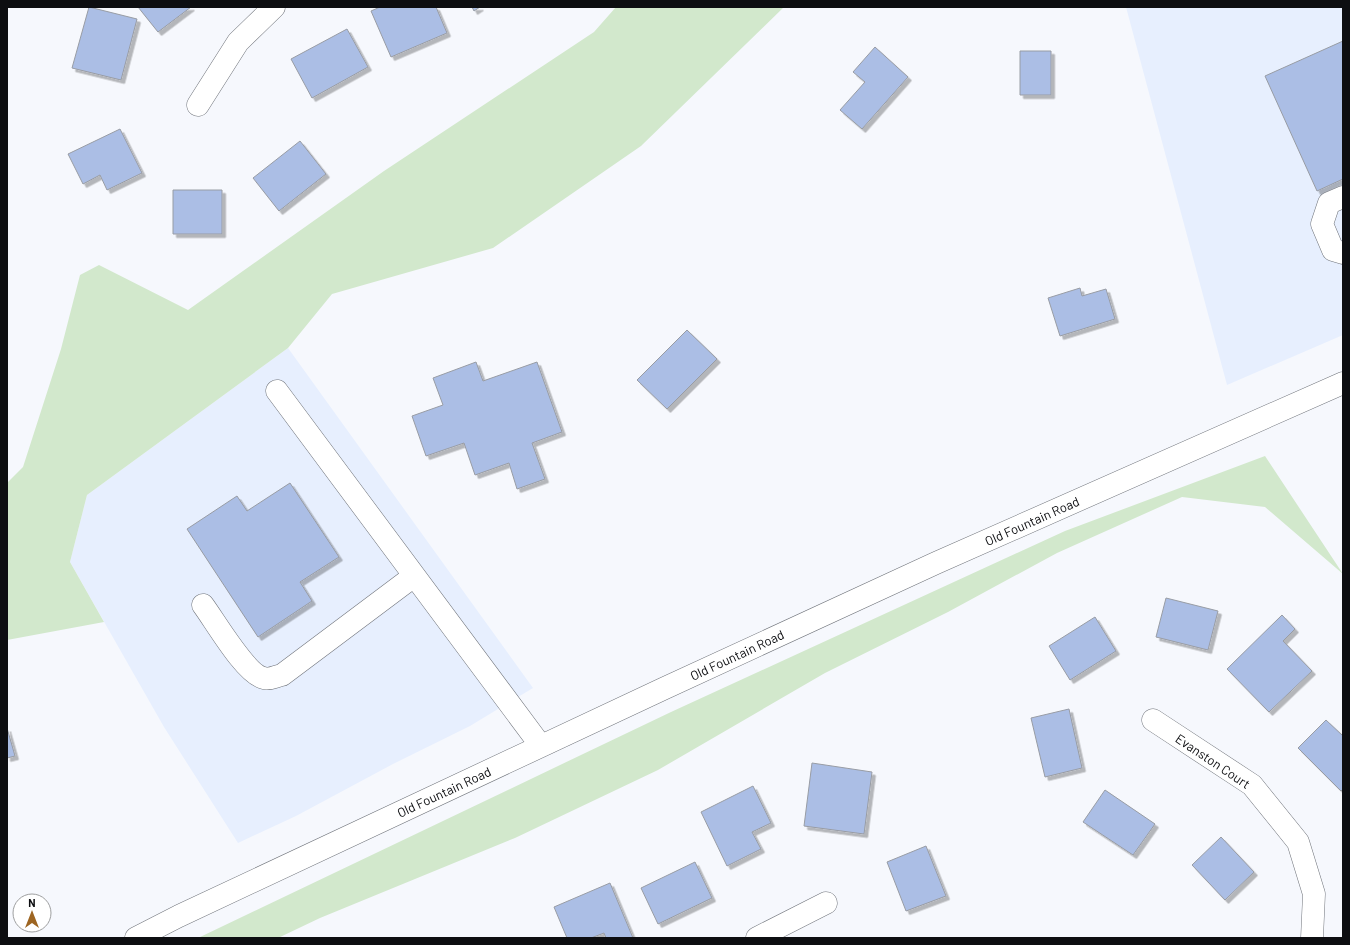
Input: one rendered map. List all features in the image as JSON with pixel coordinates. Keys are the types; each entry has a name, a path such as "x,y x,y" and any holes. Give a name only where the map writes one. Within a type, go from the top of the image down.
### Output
{"street":[{"path":"198,105 238,42 274,7"},
{"path":"1343,197 1329,203 1322,224 1333,250 1343,254"},
{"name":"Old Fountain Road","path":"136,938 179,916 541,746 936,563 1343,383"},
{"path":"277,391 541,746"},
{"path":"203,605 245,664 256,676 266,679 282,675 414,576"},
{"name":"Evanston Court","path":"1153,720 1252,785 1298,842 1314,894 1312,938"},
{"path":"757,938 826,902"}],"shaded area":[{"path":"1126,7 1343,7 1343,335 1227,385"},
{"path":"288,348 533,688 470,726 393,764 296,816 238,843 164,727 70,562 87,495"}],"green space":[{"path":"616,7 784,7 641,146 493,248 332,294 288,348 87,495 70,562 104,622 7,640 7,483 23,467 61,349 80,275 99,265 188,310 384,171 594,32"},
{"path":"1265,456 1343,574 1265,507 1182,497 1057,553 948,612 825,673 658,770 515,838 320,918 278,938 198,938 671,712 1065,531"}],"building":[{"path":"89,7 137,19 121,80 72,68"},
{"path":"138,7 191,7 158,32"},
{"path":"380,7 436,7 447,33 391,57 371,11"},
{"path":"472,7 480,7 474,11"},
{"path":"347,29 368,67 312,98 291,59"},
{"path":"1343,41 1343,179 1317,191 1265,76"},
{"path":"875,47 908,77 862,129 840,110 865,82 853,72"},
{"path":"1020,51 1051,51 1051,95 1020,95"},
{"path":"120,129 142,173 107,190 100,175 83,184 68,154"},
{"path":"300,141 326,174 279,211 253,178"},
{"path":"173,190 222,190 222,234 173,234"},
{"path":"1080,288 1082,296 1106,289 1115,319 1060,336 1048,298"},
{"path":"687,330 717,359 667,409 637,380"},
{"path":"476,362 483,381 537,362 562,432 532,443 545,479 517,489 509,463 475,475 464,443 426,456 412,416 443,405 433,378"},
{"path":"290,483 339,557 300,582 312,601 258,637 187,529 237,496 247,511"},
{"path":"1166,598 1218,611 1208,650 1156,637"},
{"path":"1282,615 1295,629 1283,641 1312,671 1269,712 1227,669"},
{"path":"1095,617 1116,651 1070,680 1049,646"},
{"path":"1069,709 1082,768 1045,777 1031,718"},
{"path":"1326,720 1343,736 1343,789 1341,791 1298,748"},
{"path":"7,728 15,756 7,758"},
{"path":"812,763 872,772 864,834 804,826"},
{"path":"753,786 771,823 752,832 761,849 727,866 701,812"},
{"path":"1105,790 1155,824 1133,855 1083,822"},
{"path":"1221,837 1254,872 1225,900 1192,865"},
{"path":"926,846 946,896 906,911 887,862"},
{"path":"695,862 712,898 658,924 641,888"},
{"path":"610,883 633,938 606,938 604,933 591,938 567,938 554,907"}]}
